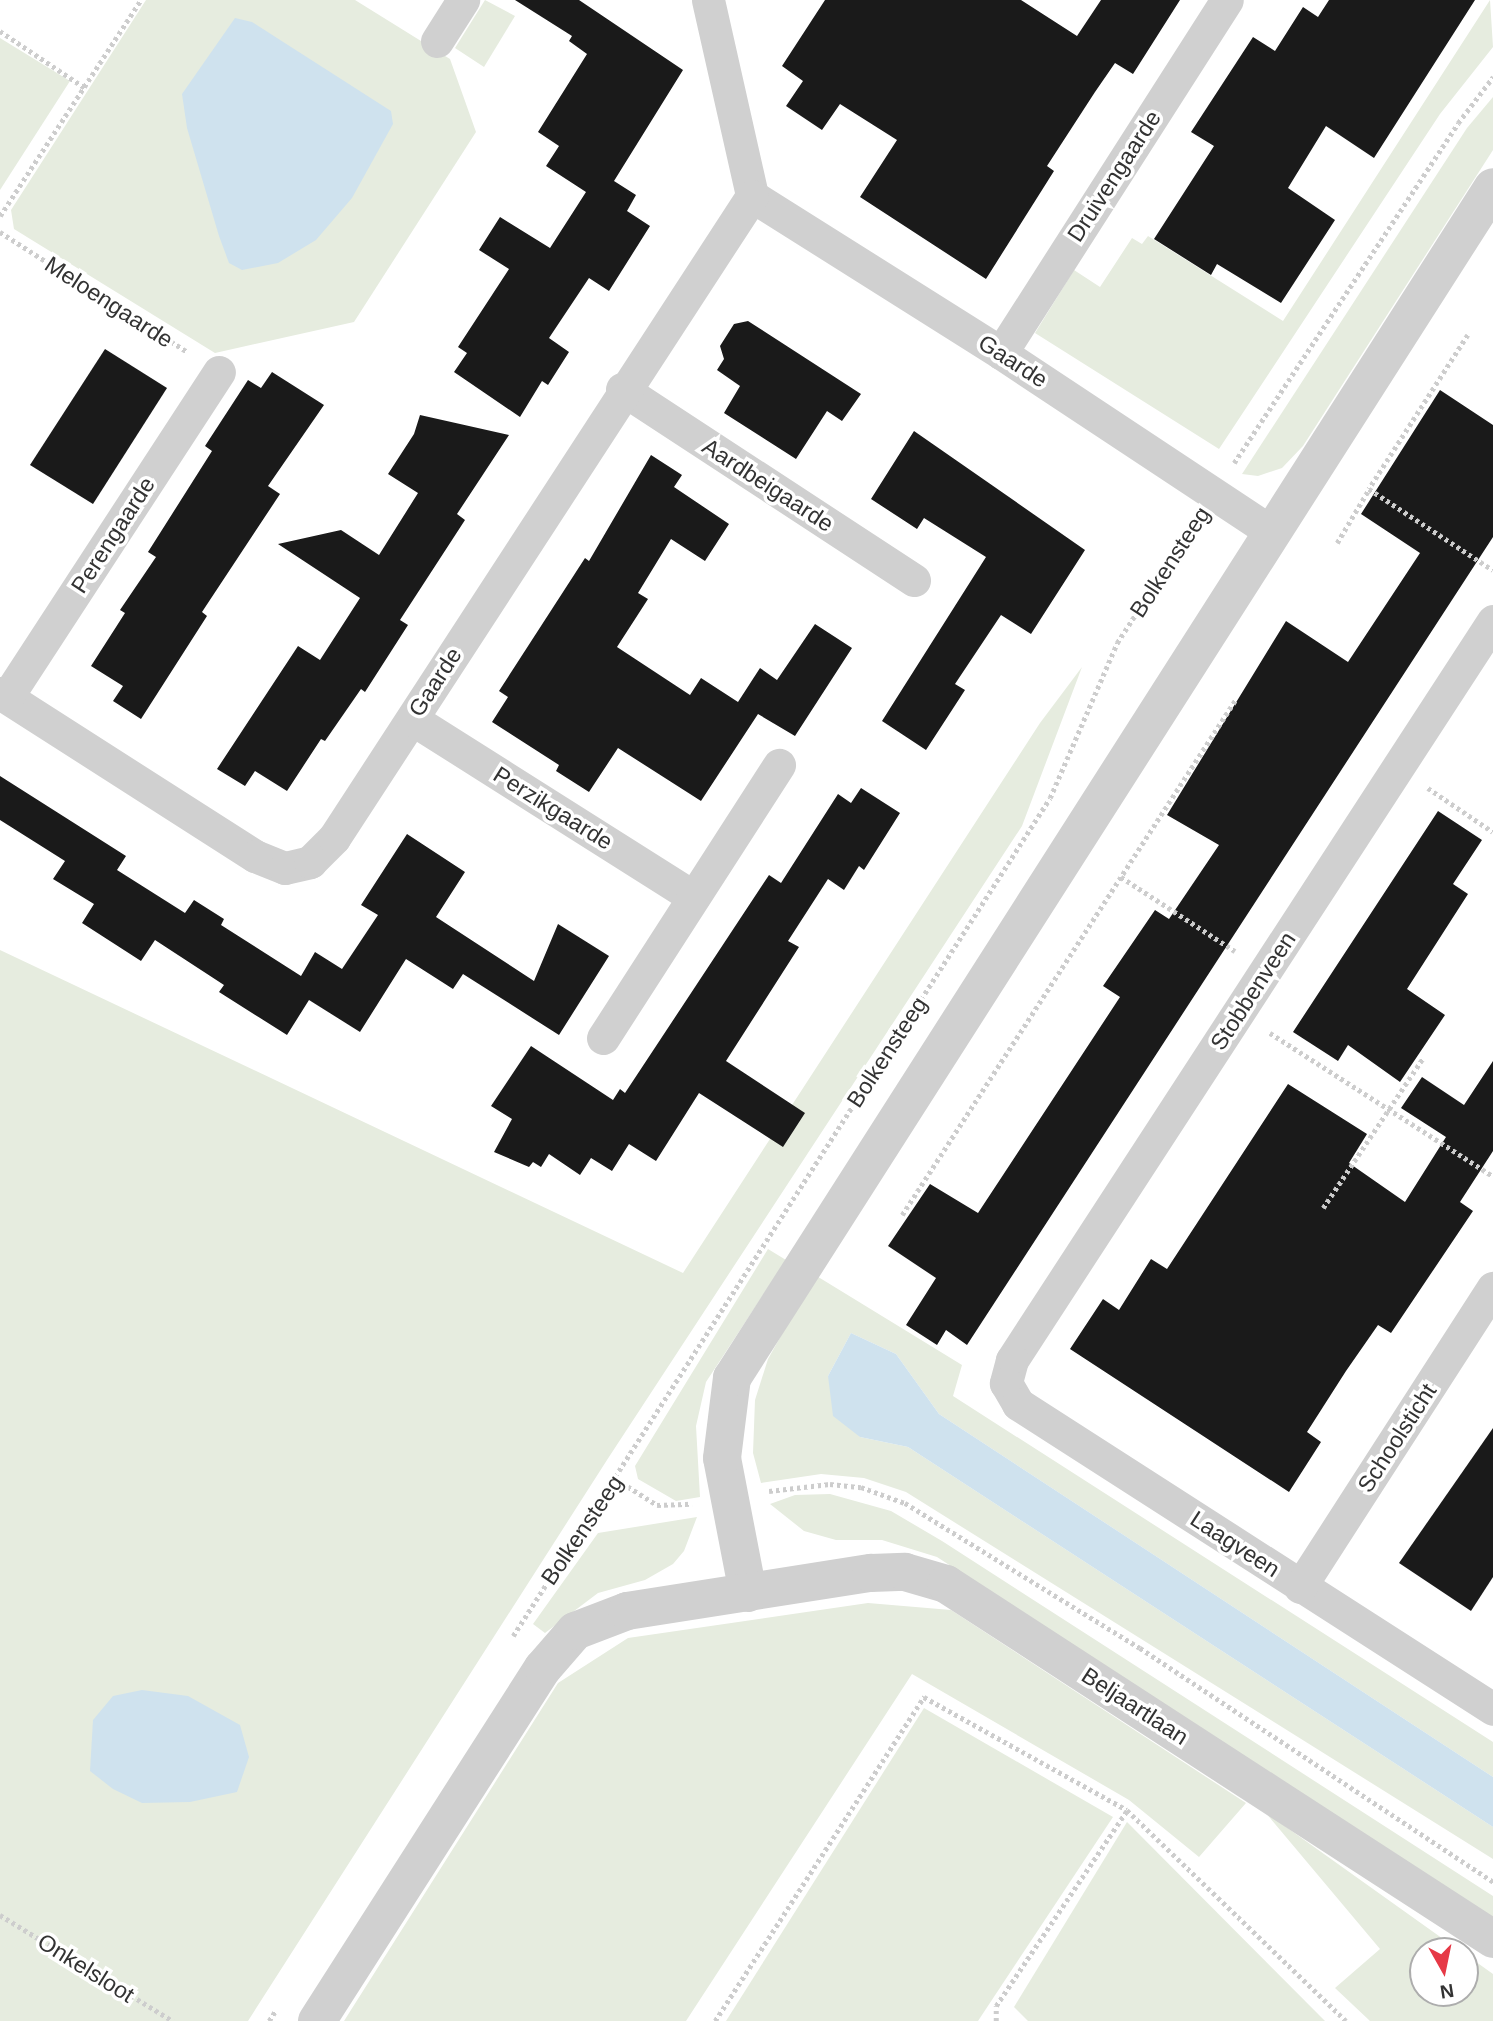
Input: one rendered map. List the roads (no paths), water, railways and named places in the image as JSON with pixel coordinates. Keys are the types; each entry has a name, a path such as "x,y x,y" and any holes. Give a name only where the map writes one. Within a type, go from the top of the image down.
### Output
{"street":[{"path":"437,41 463,0"},
{"path":"708,0 752,196"},
{"name":"Druivengaarde","path":"1001,353 1227,0"},
{"name":"Bolkensteeg","path":"748,1593 722,1458 732,1378 1270,531 1493,187"},
{"name":"Gaarde","path":"4,695 256,856 285,868 310,862 334,838 622,389 752,196 1215,491 1270,531"},
{"name":"Perengaarde","path":"4,695 219,372"},
{"name":"Aardbeigaarde","path":"622,389 914,580"},
{"name":"Stobbenveen","path":"1012,1360 1493,621"},
{"name":"Perzikgaarde","path":"412,719 694,897"},
{"path":"603,1038 779,765"},
{"name":"Schoolsticht","path":"1300,1587 1493,1288"},
{"name":"Laagveen","path":"1012,1360 1006,1383 1018,1404 1493,1709"},
{"name":"Beljaartlaan","path":"748,1593 871,1573 905,1572 946,1584 1493,1939"},
{"path":"317,2021 543,1668 575,1632 627,1611 748,1593"}],"water":[{"path":"235,18 252,22 391,111 393,124 352,198 316,240 278,263 242,270 229,263 219,236 187,128 182,94"},
{"path":"851,1333 896,1354 939,1414 1493,1777 1493,1827 908,1447 860,1437 833,1416 828,1376"},
{"path":"142,1690 188,1696 240,1725 249,1757 237,1792 190,1802 142,1803 113,1789 90,1771 93,1720 113,1696"}]}
